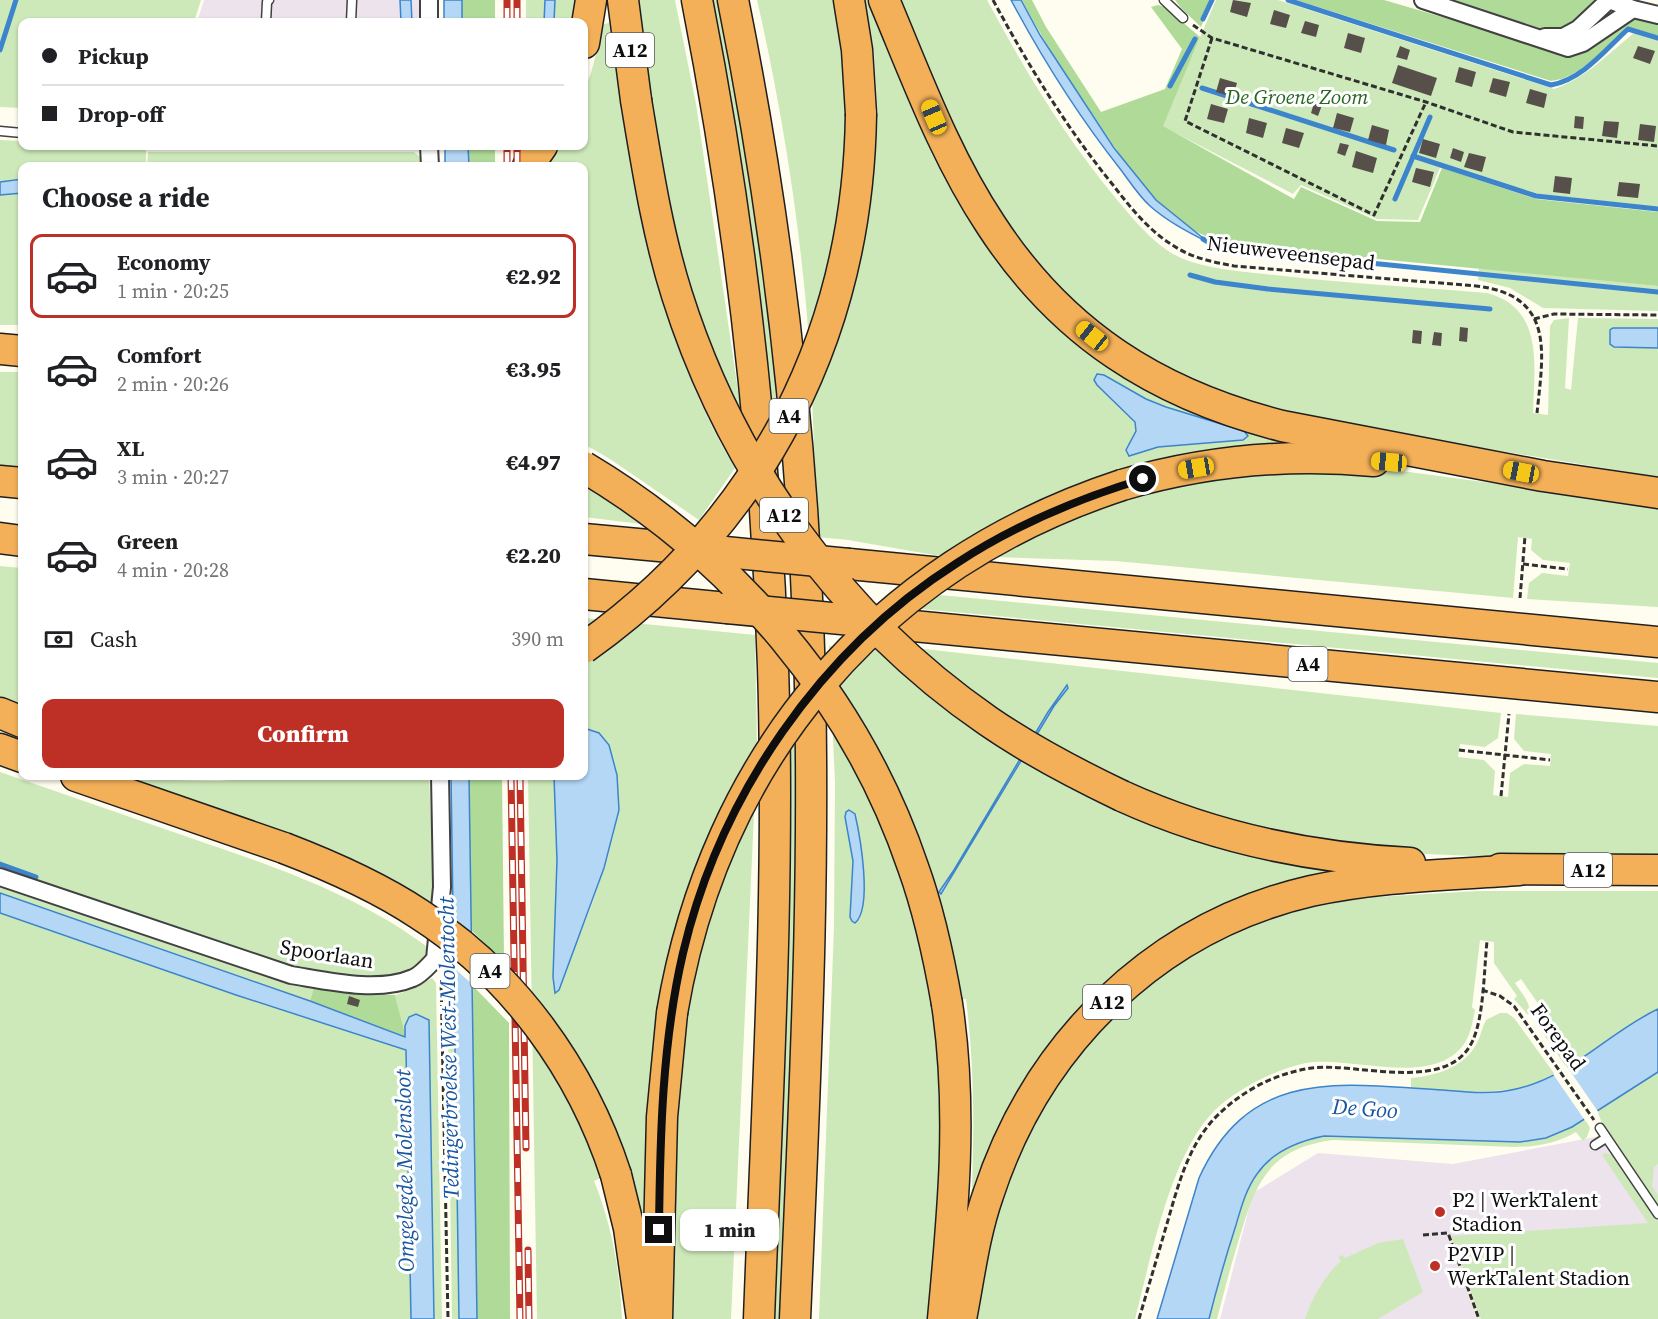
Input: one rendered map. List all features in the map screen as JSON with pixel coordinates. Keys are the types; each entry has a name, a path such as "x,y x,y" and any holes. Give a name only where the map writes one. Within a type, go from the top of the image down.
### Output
{"highway":[{"name":"A12","path":"588,18 591,0"},
{"name":"A12","path":"623,0 644,148 660,227 677,294 715,395 766,488 796,534 843,591 894,644 924,671 1005,732 1053,761 1122,796 1229,834 1317,853 1378,861 1519,870 1658,870"},
{"name":"A12","path":"697,0 730,188 745,298 760,440 770,590 775,808 759,1319"},
{"name":"A12","path":"733,0 756,120 778,265 797,451 808,607 810,885 795,1319"},
{"name":"A4","path":"588,645 649,596 704,541 747,486 785,424 818,352 841,278 857,194 861,114 857,50 849,0"},
{"path":"884,0 942,135 969,189 990,224 1010,252 1053,302 1104,346 1164,384 1194,398 1250,418 1315,433 1543,476 1658,493"},
{"path":"0,342 18,341"},
{"path":"0,349 18,351"},
{"path":"657,1319 662,1117 672,1013 683,953 692,923 722,840 766,757 800,708 820,684 878,624 910,596 954,564 1025,524 1069,504 1166,473 1208,465 1302,457 1344,458 1543,476"},
{"path":"588,470 661,519 716,566 765,615 830,700 868,764 902,834 936,947 947,1004 956,1089 956,1157 943,1319"},
{"path":"0,481 18,483"},
{"path":"0,538 18,540"},
{"path":"588,539 1658,642"},
{"name":"A4","path":"588,594 1658,697"},
{"path":"1581,634 1658,635"},
{"path":"0,713 16,745"},
{"name":"A4","path":"88,780 284,848 357,878 420,914 462,945 498,978 543,1033 572,1076 597,1126 616,1175 629,1228 642,1319"},
{"name":"A12","path":"961,1319 987,1196 1003,1153 1026,1104 1081,1028 1143,971 1180,945 1216,926 1266,904 1309,892 1379,880 1519,870"}],"street":[{"path":"429,0 429,18"},
{"path":"1423,0 1541,38 1563,37 1578,29 1610,0 1658,15"},
{"path":"435,959 442,887 441,780"},
{"name":"Spoorlaan","path":"0,877 291,975 341,983 384,985 415,978 435,959"}],"lane":[{"path":"266,18 269,0"},
{"path":"351,0 351,18"},
{"path":"1164,0 1183,18"},
{"path":"0,131 18,133"},
{"path":"1600,1128 1658,1214"},
{"path":"1595,1145 1606,1138"}],"path":[{"name":"Nieuweveensepad","path":"993,0 1036,76 1089,154 1145,223 1175,247 1198,258 1234,266 1490,288 1501,291 1517,300 1534,319 1539,329 1543,347 1537,413"},
{"path":"1183,18 1212,38 1426,102 1513,132 1658,146"},
{"path":"1212,38 1185,121 1374,215 1426,102"},
{"path":"1534,319 1554,314 1658,315"},
{"path":"1520,598 1526,537"},
{"path":"1523,564 1568,569"},
{"path":"1501,796 1509,714"},
{"path":"1459,750 1550,760"},
{"path":"1139,1319 1186,1166 1202,1135 1223,1110 1263,1084 1286,1074 1305,1070 1332,1067 1411,1073 1427,1072 1444,1066 1462,1054 1472,1042 1478,1025 1487,942"},
{"path":"435,959 441,975 448,1319"},
{"name":"Forepad","path":"1482,990 1500,996 1511,1003 1593,1119"},
{"path":"1424,1235 1448,1233 1479,1319"}],"shaded area":[{"path":"204,0 427,0 426,18 198,18"},
{"path":"1658,1101 1658,1319 1220,1319 1253,1193 1318,1153 1453,1164 1611,1134"},
{"path":"1447,1236 1451,1236 1481,1319 1476,1319"}],"green space":[{"path":"0,0 201,0 195,18 18,18 18,108 0,107"},
{"path":"462,0 495,0 495,18 462,18"},
{"path":"526,0 545,0 544,18 526,18"},
{"path":"555,0 581,0 578,18 555,18"},
{"path":"634,0 675,0 696,104 743,425 706,346 665,203"},
{"path":"705,0 721,0 740,97 781,395 766,422"},
{"path":"757,0 836,0 841,27 846,116 878,117 874,55 865,0 875,0 943,156 1076,335 1342,446 1148,486 1325,465 1409,472 1536,489 1658,509 1658,607 1527,599 1529,583 1542,573 1568,576 1570,563 1543,560 1531,550 1532,539 1518,537 1513,598 1115,561 934,555 817,537 810,365 801,256 775,84"},
{"path":"899,0 987,0 1047,104 1099,177 1146,233 1181,258 1233,271 1487,293 1506,301 1519,312 1527,325 1532,341 1533,413 1548,415 1550,326 1554,320 1569,318 1565,388 1571,390 1578,318 1658,319 1658,328 1613,328 1610,330 1610,344 1615,347 1658,348 1658,477 1287,413 1224,395 1151,362 1096,322 1069,298 1017,239 985,190 955,130"},
{"path":"1022,0 1032,0 1046,27 1101,112 1165,89 1182,49 1151,7 1158,5 1165,7 1200,37 1163,126 1294,199 1301,187 1377,221 1420,222 1442,168 1536,199 1658,212 1658,286 1274,249 1233,244 1211,238 1172,215 1140,182 1061,67"},
{"path":"1175,0 1212,0 1201,27 1181,8"},
{"name":"De Groene Zoom","path":"1216,0 1278,0 1554,89 1586,72 1634,33 1658,40 1658,207 1538,194 1442,163 1418,220 1377,219 1301,185 1293,194 1162,126"},
{"path":"1296,0 1384,0 1565,53 1625,20 1641,17 1658,23 1658,36 1627,27 1583,68 1562,79 1551,81"},
{"path":"1452,0 1599,0 1565,31 1550,33 1522,26"},
{"path":"609,23 638,195 666,308 707,417 735,468 699,520 588,446 588,162 549,162 557,150 588,150 588,81 604,24"},
{"path":"0,140 18,141 18,150 146,150 146,162 18,162 18,180 0,182"},
{"path":"468,150 495,150 495,162 469,162"},
{"path":"148,152 414,152 420,157 421,162 147,162"},
{"path":"18,193 18,325 0,325 0,195"},
{"path":"1479,268 1658,286 1658,311 1543,308 1510,288 1478,280"},
{"path":"0,372 18,372 18,467 0,465"},
{"path":"588,488 641,524 588,517"},
{"path":"0,566 18,568 18,706 0,699"},
{"path":"929,594 1658,663 1658,678 910,608"},
{"path":"588,618 755,635 757,748 731,1319 666,1319 659,1005 648,1149 645,1241 626,1166 594,1181 606,1215 614,1249 622,1319 537,1319 528,780 554,780 557,860 553,977 555,992 597,890 617,818 617,781 612,757 603,739 588,729"},
{"path":"829,646 915,648 1501,713 1498,738 1485,747 1460,744 1458,757 1484,760 1495,771 1493,795 1508,797 1510,773 1524,764 1550,766 1551,754 1524,751 1514,739 1516,714 1658,726 1658,854 1498,857 1212,845 1287,863 1389,873 1335,881 1097,1002 970,1233 973,1116 966,999 932,1005 935,1016 943,1121 940,1196 930,1319 819,1319 834,927 835,783"},
{"path":"799,727 796,943 782,1319 766,1319 783,749"},
{"path":"0,772 311,882 372,912 402,929 430,949 411,970 385,977 357,977 280,967 0,870"},
{"path":"126,780 429,780 435,904 353,860 260,825"},
{"path":"469,780 502,780 504,961 471,930"},
{"path":"0,883 314,987 310,1001 0,893"},
{"path":"1478,891 1658,891 1658,1009 1567,1068 1542,1032 1539,1005 1521,979 1515,983 1528,1003 1528,1015 1514,999 1517,996 1494,963 1494,942 1480,940 1472,1007 1475,1010 1473,1022 1466,1041 1452,1056 1435,1064 1414,1067 1306,1063 1257,1081 1233,1095 1214,1111 1199,1130 1185,1154 1174,1181 1155,1238 1135,1319 975,1319 993,1220 1007,1181 1040,1107 1103,1024 1152,980 1200,949 1272,918 1359,898"},
{"path":"0,912 236,995 406,1050 411,1319 0,1319"},
{"path":"447,962 454,968 459,1319 452,1319"},
{"path":"432,978 436,983 442,1319 434,1319 429,1021 406,1037 395,995"},
{"path":"472,985 509,1023 510,1319 477,1319"},
{"path":"314,987 395,995 406,1037 310,1001"},
{"path":"1500,1013 1507,1013 1514,1018 1556,1076 1513,1090 1472,1092 1411,1088 1411,1078 1449,1069 1465,1058 1477,1043 1486,1020"},
{"path":"1658,1072 1658,1164 1654,1167 1652,1186 1658,1195 1658,1207 1603,1125 1597,1111"},
{"path":"1585,1119 1590,1128 1583,1141 1576,1132 1554,1142 1522,1147 1333,1140 1311,1144 1293,1151 1279,1160 1259,1185 1245,1219 1217,1319 1209,1319 1247,1192 1263,1166 1287,1149 1324,1136 1520,1142 1554,1135"},
{"path":"1605,1153 1612,1155 1658,1222 1658,1319 1481,1319 1451,1236 1648,1223 1602,1155"},
{"path":"1403,1239 1423,1292 1378,1319 1305,1319 1319,1288 1341,1261 1338,1257 1342,1255 1345,1258 1378,1243"}],"water":[{"path":"400,0 411,0 412,18 401,18"},
{"path":"444,0 462,0 462,18 444,18"},
{"path":"545,0 555,0 554,18 544,18"},
{"path":"1011,0 1021,0 1040,35 1114,148 1156,200 1208,242 1164,217 1138,193 1062,88"},
{"path":"445,150 468,150 469,162 445,162"},
{"path":"18,180 18,193 0,195 0,182"},
{"path":"1613,328 1658,328 1658,348 1614,347 1610,344 1610,330"},
{"path":"1097,374 1104,375 1146,399 1244,431 1248,436 1243,440 1158,447 1129,456 1126,450 1136,431 1135,422 1097,385 1094,380"},
{"path":"1067,685 1068,688 1054,706 941,894 939,892 1048,712"},
{"path":"588,729 599,733 609,745 617,775 619,810 604,868 559,990 555,993 553,977 557,860 554,780 588,780"},
{"path":"451,780 469,780 477,1319 459,1319"},
{"path":"849,810 855,814 864,871 863,903 855,923 850,917 853,861 845,817"},
{"path":"0,893 310,1001 405,1037 405,1026 409,1017 416,1014 429,1020 434,1319 411,1319 406,1050 236,995 0,913"},
{"name":"De Goo","path":"1658,1009 1658,1072 1572,1127 1546,1138 1520,1142 1324,1136 1296,1144 1278,1154 1263,1166 1247,1192 1209,1319 1157,1319 1199,1178 1220,1142 1244,1116 1272,1099 1302,1090 1334,1086 1369,1085 1479,1092 1516,1089 1536,1083 1573,1064 1622,1030"}],"pier":[{"path":"450,915 474,934 475,987 451,965"},
{"path":"1566,1065 1599,1113 1586,1122 1553,1074"}],"building":[{"path":"1233,0 1251,3 1247,17 1230,12"},
{"path":"1274,10 1290,15 1286,28 1270,24"},
{"path":"1305,21 1319,25 1316,37 1301,33"},
{"path":"1348,33 1365,38 1361,53 1344,48"},
{"path":"1400,46 1410,50 1407,60 1396,57"},
{"path":"1638,46 1655,51 1650,64 1633,58"},
{"path":"1398,65 1437,78 1431,96 1392,83"},
{"path":"1459,67 1476,72 1472,87 1455,82"},
{"path":"1220,78 1237,83 1233,97 1216,92"},
{"path":"1493,78 1510,82 1506,97 1489,92"},
{"path":"1263,88 1280,93 1276,103 1260,98"},
{"path":"1530,89 1547,94 1544,108 1526,103"},
{"path":"1314,103 1322,105 1318,116 1311,113"},
{"path":"1211,104 1228,109 1224,123 1207,119"},
{"path":"1337,113 1354,118 1350,132 1333,128"},
{"path":"1575,116 1584,117 1583,129 1574,128"},
{"path":"1249,118 1267,123 1263,138 1246,133"},
{"path":"1604,121 1619,122 1617,138 1602,136"},
{"path":"1640,124 1656,126 1654,142 1638,140"},
{"path":"1372,125 1389,130 1386,145 1368,140"},
{"path":"1286,128 1304,133 1299,148 1282,143"},
{"path":"1423,139 1440,144 1436,158 1419,153"},
{"path":"1340,143 1349,145 1345,156 1337,153"},
{"path":"1453,148 1464,152 1461,162 1450,158"},
{"path":"1356,151 1377,158 1373,173 1352,167"},
{"path":"1469,153 1486,157 1482,172 1464,167"},
{"path":"1416,168 1434,172 1430,187 1412,182"},
{"path":"1555,176 1572,178 1570,194 1553,192"},
{"path":"1619,182 1640,184 1638,198 1617,196"},
{"path":"1460,327 1468,328 1467,342 1459,341"},
{"path":"1413,330 1422,331 1421,344 1412,343"},
{"path":"1434,332 1442,333 1441,346 1432,345"},
{"path":"349,996 360,1000 358,1007 347,1004"}],"waterway":[{"path":"0,50 16,0"},
{"path":"1203,19 1212,0"},
{"path":"1288,0 1551,85 1563,82 1583,70 1628,29 1658,38"},
{"path":"1170,86 1195,39"},
{"path":"1202,88 1394,150"},
{"path":"1395,199 1430,117"},
{"path":"1413,156 1536,196 1658,209"},
{"path":"1203,239 1241,250 1658,292"},
{"path":"1190,275 1215,282 1268,289 1490,309"},
{"path":"0,864 36,877"}],"railway":[{"path":"507,0 507,18"},
{"path":"517,0 517,18"},
{"path":"507,150 507,162"},
{"path":"517,150 517,162"},
{"path":"511,780 520,1319"},
{"path":"520,780 526,1148"},
{"path":"528,1250 529,1319"}],"place":[{"name":"P2 | WerkTalent Stadion","path":"1440,1212"},
{"name":"P2VIP | WerkTalent Stadion","path":"1435,1266"}],"route":[{"path":"659,1230 665,1078 672,1013 683,953 701,894 722,840 766,757 800,708 841,661 878,624 928,582 979,549 1025,524 1095,494 1143,479"}],"water label":[{"name":"Tedingerbroekse West-Molentocht","path":"448,1048"},
{"name":"Omgelegde Molensloot","path":"404,1171"}]}
